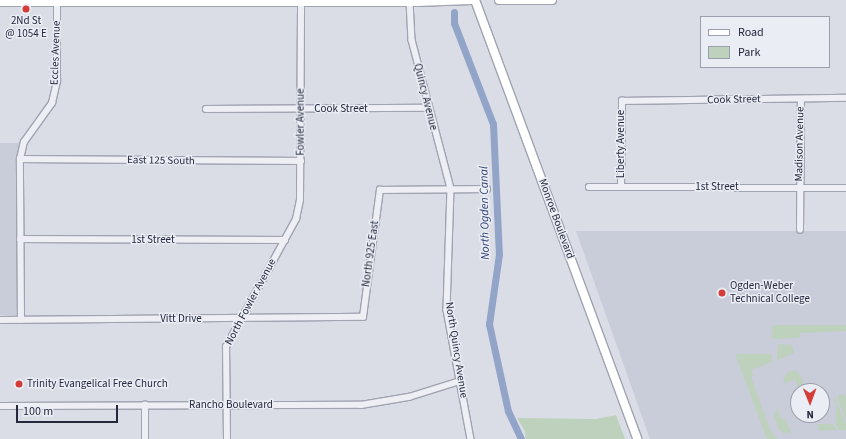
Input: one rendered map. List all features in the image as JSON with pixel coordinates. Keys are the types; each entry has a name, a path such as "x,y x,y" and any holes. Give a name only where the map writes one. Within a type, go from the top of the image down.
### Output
{"main road":[{"path":"0,2 204,0 410,2 471,0"},
{"name":"Monroe Boulevard","path":"475,0 637,439"},
{"path":"499,0 552,0"}],"street":[{"name":"Fowler Avenue","path":"285,240 297,213 301,161 301,1"},
{"name":"Eccles Avenue","path":"21,320 20,159 24,142 52,103 57,81 57,2"},
{"name":"Quincy Avenue","path":"410,2 412,40 428,108 451,189"},
{"name":"Cook Street","path":"622,101 801,100 846,98"},
{"name":"Madison Avenue","path":"800,230 801,100"},
{"name":"Liberty Avenue","path":"621,187 622,101"},
{"name":"Cook Street","path":"206,109 428,108"},
{"name":"East 125 South","path":"20,159 301,161"},
{"name":"1st Street","path":"589,187 846,188"},
{"path":"451,189 487,189"},
{"name":"North 925 East","path":"362,317 380,190 451,189"},
{"name":"North Quincy Avenue","path":"451,189 447,310 470,439"},
{"name":"1st Street","path":"20,240 285,240"},
{"name":"North Fowler Avenue","path":"227,439 226,347 285,240"},
{"name":"Vitt Drive","path":"0,320 362,317"},
{"name":"Rancho Boulevard","path":"0,406 361,405 409,397 460,381"},
{"path":"145,405 145,439"}],"shaded area":[{"path":"0,143 21,143 16,159 18,315 0,315"},
{"name":"Ogden-Weber Technical College","path":"576,231 846,231 846,439 650,439"}],"green space":[{"path":"772,325 846,325 846,331 800,333 799,338 772,339"},
{"path":"778,344 792,345 794,353 777,360"},
{"path":"735,354 772,354 772,362 751,370 753,375 751,377 770,430 777,439 767,439"},
{"path":"795,370 800,375 804,383 797,383 795,379 785,383 783,379 788,372"},
{"path":"840,394 846,396 846,419 837,397"},
{"path":"835,398 846,424 846,430 839,430 836,424 836,404 833,399"},
{"path":"777,408 781,419 785,419 791,433 784,433 779,429 774,416"},
{"path":"616,415 625,439 526,439 525,431 517,418 596,419"},
{"path":"817,424 833,424 836,430 820,431"}],"waterway":[{"name":"North Ogden Canal","path":"454,12 454,23 493,124 499,254 489,324 508,411 521,439"}],"place":[{"name":"2Nd St @ 1054 E","path":"26,9"},
{"name":"Ogden-Weber Technical College","path":"722,293"},
{"name":"Trinity Evangelical Free Church","path":"19,384"}]}
